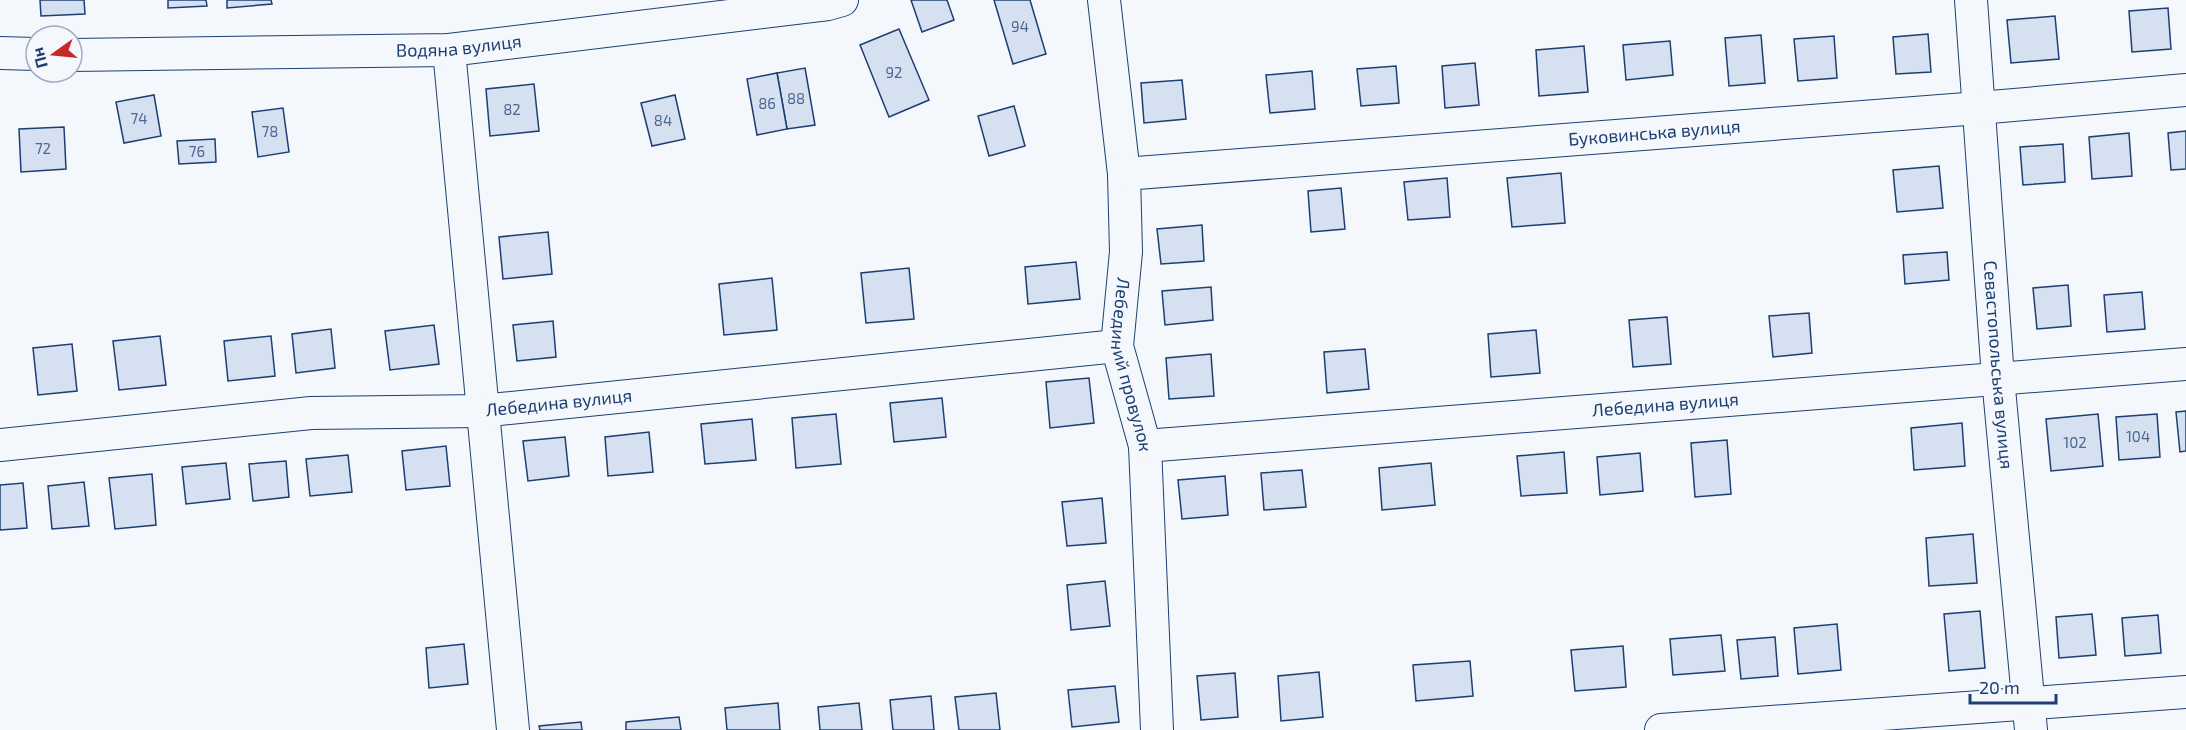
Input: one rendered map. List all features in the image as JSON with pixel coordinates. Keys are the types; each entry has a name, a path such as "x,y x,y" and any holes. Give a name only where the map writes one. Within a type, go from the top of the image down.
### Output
{"street":[{"name":"Водяна вулиця","path":"84,55 449,50 828,4 842,0"},
{"name":"Лебединий провулок","path":"1104,0 1124,174 1126,252 1117,346 1145,446 1158,730"},
{"name":"Севастопольська вулиця","path":"1971,0 1998,378 2030,717"},
{"path":"449,50 481,411 513,730"},
{"path":"0,53 24,54"},
{"name":"Буковинська вулиця","path":"1124,174 2186,90"},
{"name":"Лебедина вулиця","path":"0,445 310,413 481,411 1117,346"},
{"name":"Лебедина вулиця","path":"1145,446 2186,364"},
{"path":"1661,730 2030,717 2186,692"}],"building":[{"path":"40,0 84,0 85,14 41,16"},
{"path":"168,0 206,0 207,6 168,8"},
{"path":"227,0 271,0 272,4 227,8"},
{"path":"911,0 947,0 954,20 922,32"},
{"path":"994,0 1030,0 1046,54 1013,64"},
{"path":"2168,8 2171,49 2132,52 2129,11"},
{"path":"2055,16 2059,59 2011,63 2007,20"},
{"path":"899,29 929,100 889,117 860,45"},
{"path":"1928,34 1931,72 1896,74 1893,37"},
{"path":"1761,35 1765,83 1729,86 1725,38"},
{"path":"1834,36 1837,78 1798,81 1794,39"},
{"path":"1670,41 1673,75 1626,80 1623,45"},
{"path":"1584,46 1588,92 1539,96 1536,50"},
{"path":"1475,63 1479,105 1445,108 1442,66"},
{"path":"1396,66 1399,103 1361,106 1357,69"},
{"path":"805,68 815,125 787,129 777,73"},
{"path":"1312,71 1315,109 1270,113 1266,75"},
{"path":"777,73 787,129 757,135 747,79"},
{"path":"1182,80 1186,119 1144,123 1141,83"},
{"path":"534,84 539,131 490,136 486,89"},
{"path":"154,95 161,136 124,143 116,102"},
{"path":"675,95 685,139 652,146 641,103"},
{"path":"1014,106 1025,146 989,156 978,116"},
{"path":"283,108 289,152 258,157 252,112"},
{"path":"64,127 66,169 21,172 19,129"},
{"path":"2186,131 2186,169 2171,170 2168,133"},
{"path":"2129,133 2132,176 2092,179 2089,137"},
{"path":"215,139 216,162 179,164 177,141"},
{"path":"2063,144 2065,182 2023,185 2020,147"},
{"path":"1939,166 1943,208 1897,212 1893,170"},
{"path":"1561,173 1565,223 1512,227 1507,178"},
{"path":"1447,178 1450,217 1408,220 1404,182"},
{"path":"1341,188 1345,229 1311,232 1308,191"},
{"path":"1202,225 1204,261 1161,264 1157,229"},
{"path":"548,232 552,274 503,279 499,237"},
{"path":"1947,252 1949,280 1905,284 1903,255"},
{"path":"1076,262 1080,299 1028,304 1025,267"},
{"path":"909,268 914,319 866,323 861,273"},
{"path":"772,278 777,330 724,335 719,284"},
{"path":"2068,285 2071,326 2037,329 2033,288"},
{"path":"1211,287 1213,320 1165,325 1162,291"},
{"path":"2142,292 2145,329 2107,332 2104,295"},
{"path":"1809,313 1812,353 1773,357 1769,316"},
{"path":"1667,317 1671,364 1633,367 1629,320"},
{"path":"553,321 556,357 517,361 513,325"},
{"path":"434,325 439,364 390,370 385,331"},
{"path":"331,329 335,368 296,373 292,334"},
{"path":"1536,330 1540,373 1491,377 1488,334"},
{"path":"160,336 166,385 119,390 113,341"},
{"path":"271,336 275,376 228,381 224,341"},
{"path":"72,344 77,391 38,395 33,348"},
{"path":"1365,349 1369,389 1327,393 1324,352"},
{"path":"1211,354 1214,396 1169,399 1166,358"},
{"path":"1089,378 1094,423 1050,428 1046,382"},
{"path":"942,398 946,437 894,442 890,403"},
{"path":"2186,411 2186,451 2180,452 2176,412"},
{"path":"836,414 841,464 796,468 792,418"},
{"path":"2098,414 2103,466 2051,471 2046,419"},
{"path":"2157,414 2160,457 2119,460 2116,417"},
{"path":"752,419 756,460 705,464 701,424"},
{"path":"1962,423 1965,466 1914,470 1911,428"},
{"path":"649,432 653,472 608,476 605,437"},
{"path":"565,437 569,476 528,481 523,441"},
{"path":"1727,440 1731,494 1695,497 1691,443"},
{"path":"446,446 450,486 406,490 402,451"},
{"path":"1564,452 1567,493 1521,496 1517,456"},
{"path":"1640,453 1643,491 1600,495 1597,457"},
{"path":"348,455 352,492 310,496 306,459"},
{"path":"286,461 289,497 253,501 249,464"},
{"path":"226,463 230,499 186,504 182,467"},
{"path":"1431,463 1435,505 1382,510 1379,468"},
{"path":"1302,470 1306,507 1264,510 1261,473"},
{"path":"152,474 156,525 115,529 109,478"},
{"path":"1225,476 1228,515 1182,519 1178,480"},
{"path":"84,482 89,526 52,529 48,486"},
{"path":"23,483 27,528 0,530 0,485"},
{"path":"1102,498 1106,543 1067,546 1062,502"},
{"path":"1973,534 1977,583 1929,586 1926,538"},
{"path":"1105,581 1110,626 1071,630 1067,585"},
{"path":"1980,611 1985,668 1949,671 1944,614"},
{"path":"2092,614 2096,655 2059,658 2056,617"},
{"path":"2158,615 2161,653 2125,656 2122,618"},
{"path":"1837,624 1841,670 1798,674 1794,628"},
{"path":"1721,635 1725,671 1673,675 1670,639"},
{"path":"1775,637 1778,676 1741,679 1737,640"},
{"path":"464,644 468,684 429,688 426,648"},
{"path":"1623,646 1626,687 1575,691 1571,650"},
{"path":"1470,661 1473,696 1416,701 1413,665"},
{"path":"1319,672 1323,717 1281,721 1278,676"},
{"path":"1235,673 1238,717 1201,720 1197,676"},
{"path":"1115,686 1119,722 1072,727 1068,690"},
{"path":"996,693 1000,730 959,730 955,697"},
{"path":"931,696 934,730 893,730 890,700"},
{"path":"778,703 780,730 727,730 725,708"},
{"path":"859,703 862,730 820,730 818,707"},
{"path":"679,717 681,730 626,730 626,722"},
{"path":"581,722 582,730 540,730 539,726"}]}
